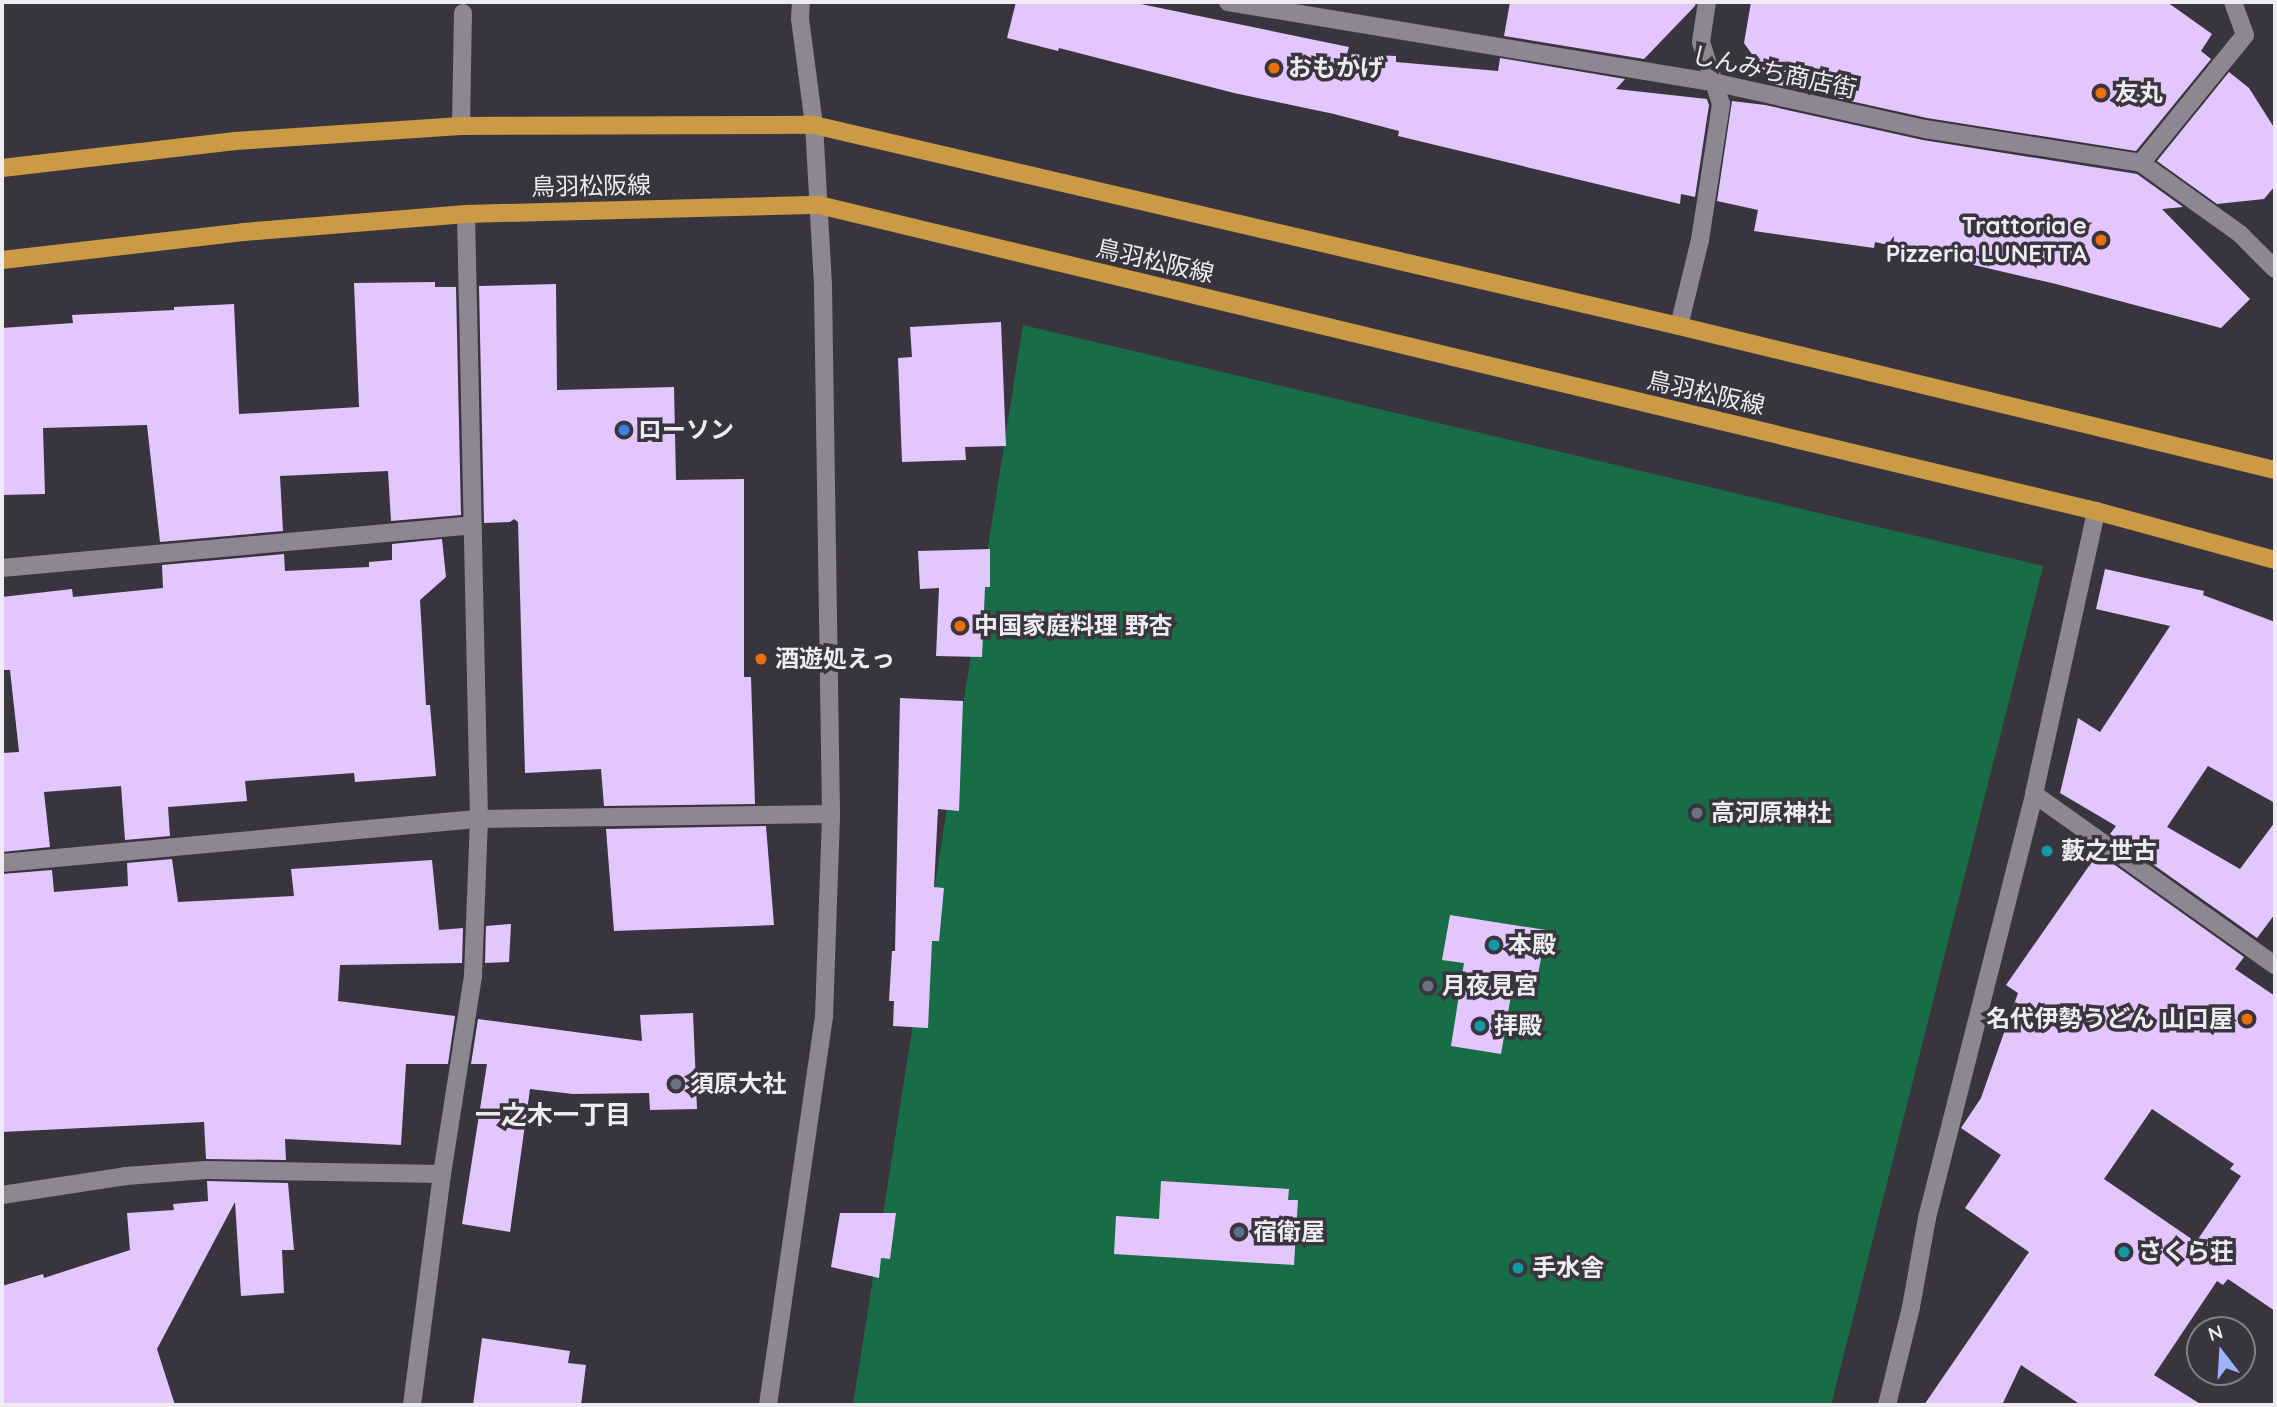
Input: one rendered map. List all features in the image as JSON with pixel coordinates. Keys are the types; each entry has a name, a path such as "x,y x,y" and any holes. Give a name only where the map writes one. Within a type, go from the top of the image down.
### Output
{"main road":[{"path":"2,169 235,141 461,126 814,125 1679,326 2275,470"},
{"name":"鳥羽松阪線","path":"2,260 243,232 466,214 819,205 2096,511 2275,560"}],"street":[{"path":"768,1405 824,1017 831,814 823,285 814,125 800,19 801,2"},
{"name":"しんみち商店街","path":"1228,2 1713,82 1925,129 2141,163 2240,234 2275,269"},
{"path":"1679,326 1700,240 1721,104 1701,42 1707,2"},
{"path":"2141,163 2245,35 2233,2"},
{"path":"461,126 463,7"},
{"path":"412,1405 442,1174 472,975 479,819 466,214"},
{"path":"1887,1405 1927,1218 2034,794 2096,511"},
{"path":"2,568 472,525"},
{"path":"2034,794 2275,965"},
{"path":"2,863 479,819 831,814"},
{"path":"2,1195 126,1176 206,1170 442,1174"}],"green space":[{"name":"月夜見宮","path":"1023,325 2043,566 1831,1405 853,1405"}],"building":[{"path":"1016,2 1131,2 1349,47 1347,54 1396,56 1396,62 1498,71 1500,58 1625,79 1616,89 1707,99 1709,105 1695,197 1681,194 1680,204 1398,136 1399,131 1334,114 1234,93 1059,48 1058,51 1007,38"},
{"path":"1510,2 1696,2 1644,59 1504,36"},
{"path":"1751,2 2167,2 2212,34 2201,51 2211,59 2136,151 1927,118 1773,84 1744,43"},
{"path":"2229,72 2249,88 2275,129 2275,186 2264,199 2217,204 2157,161"},
{"path":"1732,101 1765,105 1923,140 2137,174 2183,207 2162,209 2250,299 2221,328 2056,284 1875,242 1874,248 1754,231 1758,210 1717,201"},
{"path":"435,282 435,287 456,287 461,515 391,521 388,471 280,476 283,531 160,542 147,425 43,428 45,494 2,495 2,328 73,323 72,315 234,304 239,414 359,407 354,283"},
{"path":"556,284 557,390 674,387 676,480 744,479 744,677 751,677 755,804 604,806 601,769 525,773 518,522 514,519 510,522 484,523 479,286"},
{"path":"1001,322 1006,446 965,447 966,460 902,462 898,358 912,357 910,327"},
{"path":"442,539 446,577 420,600 426,705 430,705 436,776 355,782 354,773 245,781 247,801 168,807 170,836 125,840 121,786 44,792 50,847 2,852 2,753 19,752 10,670 2,670 2,597 72,589 73,597 163,588 162,565 284,554 285,571 369,567 369,562 392,560 392,544"},
{"path":"990,549 990,587 985,587 982,657 936,656 939,588 920,589 918,551"},
{"path":"2105,569 2204,591 2203,595 2275,622 2275,803 2208,766 2167,827 2240,869 2275,822 2275,914 2257,938 2110,834 2116,826 2060,793 2078,718 2100,732 2170,626 2096,609"},
{"path":"900,698 963,701 959,811 938,809 934,887 944,888 939,941 932,941 928,1028 893,1026 894,1001 889,1001 892,951 895,951"},
{"path":"766,826 774,925 614,931 606,829"},
{"path":"2098,853 2244,957 2235,969 2275,996 2275,1311 2228,1279 2223,1285 2217,1281 2194,1316 2186,1316 2186,1327 2154,1375 2202,1405 2081,1405 2021,1365 2002,1405 1924,1405 2029,1252 1965,1208 2001,1155 1961,1128 1981,1098 2018,993 2006,985","holes":["2152,1109 2234,1164 2230,1169 2241,1176 2196,1242 2104,1179"]},
{"path":"172,859 178,902 294,896 291,869 432,860 439,930 463,928 462,963 340,965 338,1001 455,1016 448,1064 406,1064 401,1145 285,1139 286,1160 206,1159 204,1122 2,1132 2,874 52,870 54,892 128,886 127,863"},
{"path":"1450,915 1546,930 1538,975 1515,972 1501,1054 1451,1046 1464,963 1442,960"},
{"path":"511,924 509,962 485,963 486,926"},
{"path":"693,1013 697,1109 650,1110 649,1093 573,1094 530,1089 510,1232 462,1224 487,1064 471,1064 478,1019 642,1041 640,1015"},
{"path":"207,1181 288,1183 294,1250 282,1250 284,1293 241,1296 235,1202 157,1349 175,1405 2,1405 2,1286 43,1274 44,1278 130,1250 127,1213 174,1210 173,1204 208,1201"},
{"path":"1161,1181 1289,1189 1288,1200 1298,1200 1294,1265 1114,1254 1116,1216 1159,1219"},
{"path":"840,1213 896,1213 890,1259 881,1258 879,1278 831,1267"},
{"path":"482,1338 570,1351 568,1363 586,1365 581,1405 473,1405"}],"place":[{"name":"おもかげ","path":"1274,68"},
{"name":"友丸","path":"2101,93"},
{"name":"Trattoria e Pizzeria LUNETTA","path":"2101,240"},
{"name":"ローソン","path":"624,430"},
{"name":"中国家庭料理 野杏","path":"960,626"},
{"name":"酒遊処えっ","path":"761,659"},
{"name":"高河原神社","path":"1697,813"},
{"name":"藪之世古","path":"2047,851"},
{"name":"本殿","path":"1494,945"},
{"name":"月夜見宮","path":"1428,986"},
{"name":"名代伊勢うどん 山口屋","path":"2247,1019"},
{"name":"拝殿","path":"1480,1026"},
{"name":"須原大社","path":"676,1084"},
{"name":"宿衛屋","path":"1239,1232"},
{"name":"さくら荘","path":"2124,1252"},
{"name":"手水舎","path":"1518,1268"}],"district":[{"name":"一之木一丁目","path":"553,1115"}]}
